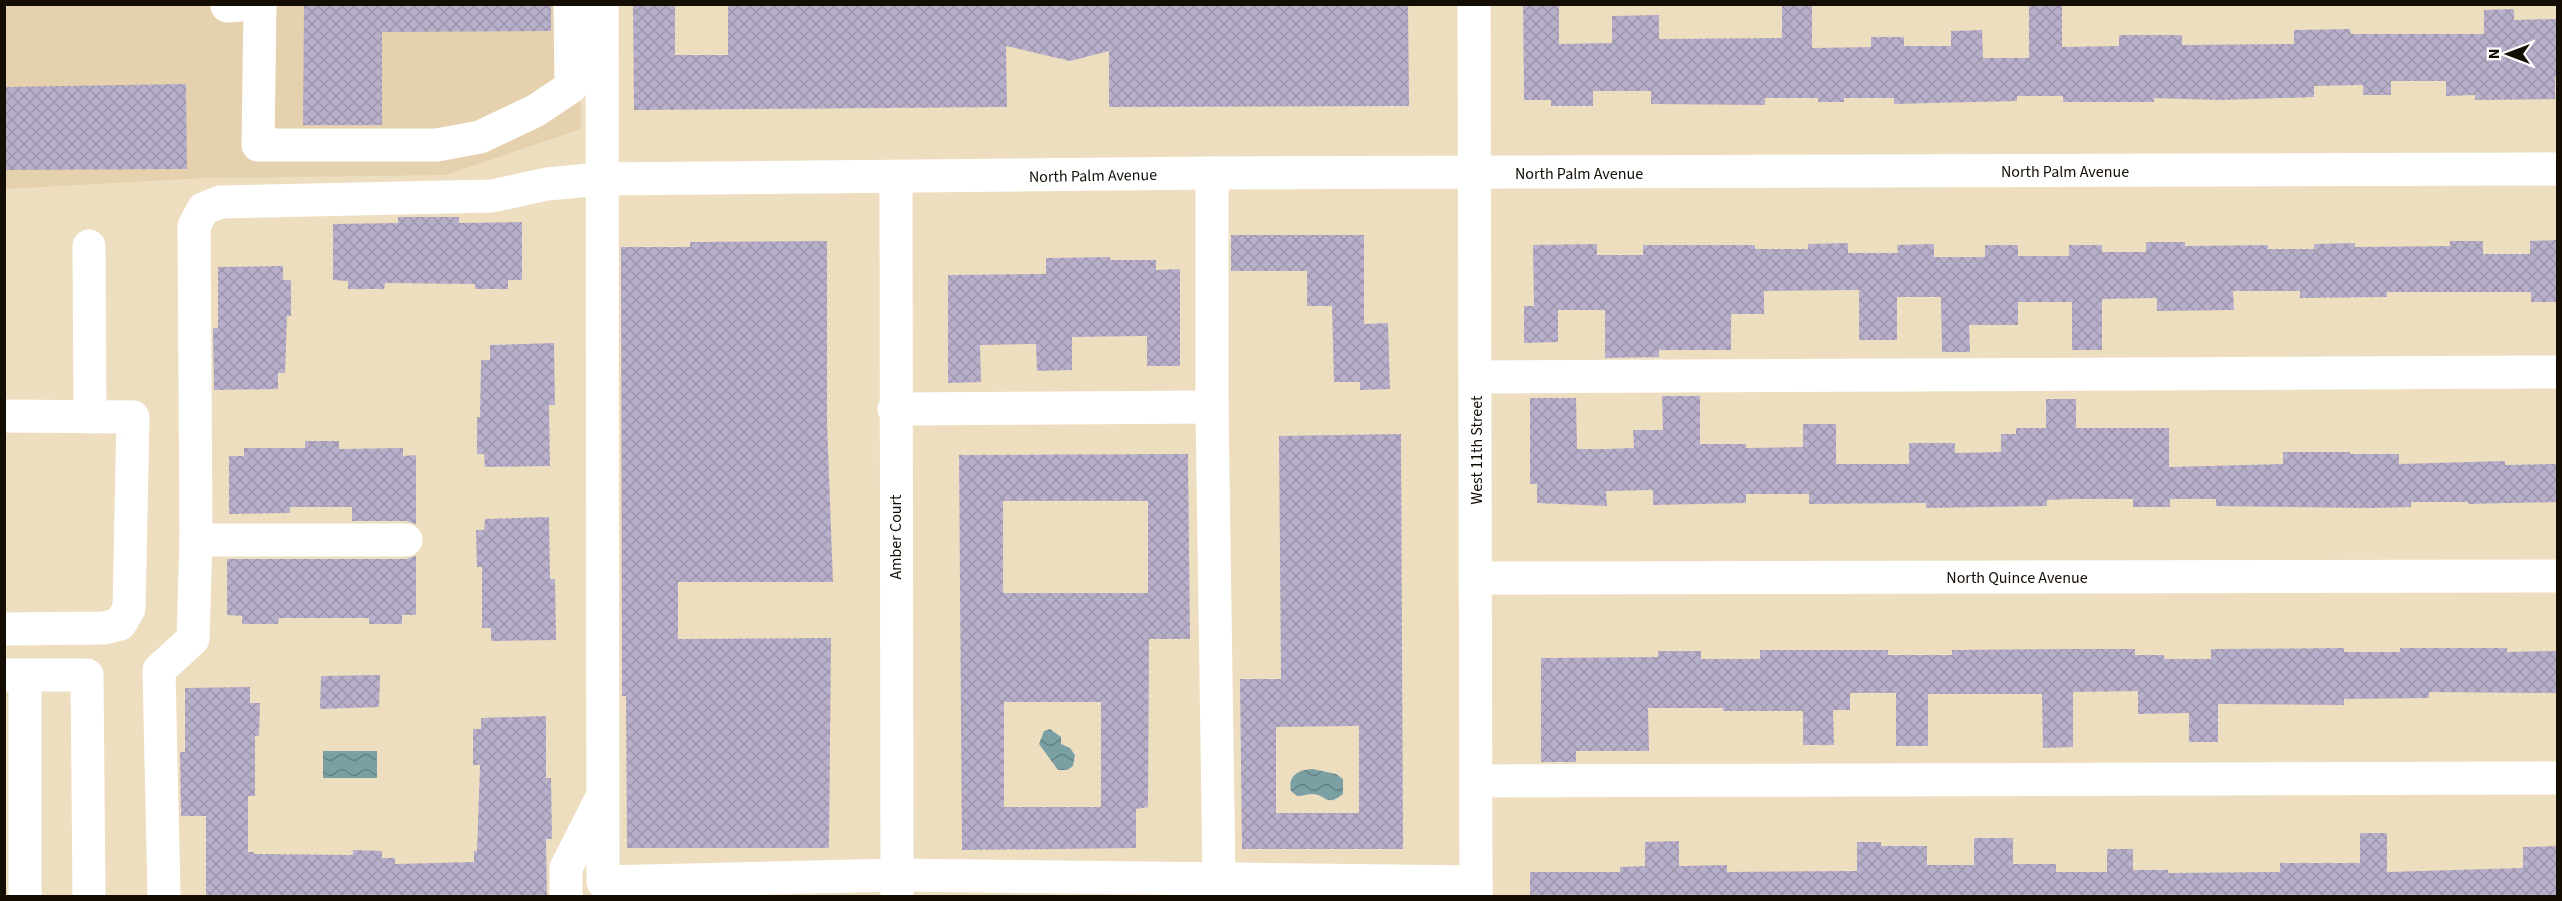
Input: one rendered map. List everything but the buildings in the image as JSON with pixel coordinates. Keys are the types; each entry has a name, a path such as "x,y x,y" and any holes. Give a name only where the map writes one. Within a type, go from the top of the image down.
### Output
{"street":[{"path":"227,6 260,5 258,146 436,146 480,136 535,111 571,87 570,4"},
{"path":"602,4 603,882 897,886 1219,879 1476,889"},
{"name":"West 11th Street","path":"1474,4 1476,889"},
{"name":"North Palm Avenue","path":"164,897 159,670 193,639 196,540 194,226 203,209 220,202 492,196 548,184 601,179 896,178 1212,173 2558,169"},
{"path":"1212,173 1212,407 1219,879"},
{"name":"Amber Court","path":"896,178 894,408 897,886"},
{"path":"89,246 90,417"},
{"path":"1476,377 2558,372"},
{"path":"894,408 1212,407"},
{"path":"4,416 133,417 129,609 120,624 104,628 4,629"},
{"path":"196,540 406,540"},
{"name":"North Quince Avenue","path":"1476,578 2558,576"},
{"path":"25,897 15,675 87,675 89,897"},
{"path":"1477,781 2558,778"},
{"path":"566,897 566,868 603,794"}],"shaded area":[{"path":"5,5 580,5 581,129 446,175 205,178 5,189"}],"water":[{"path":"1050,729 1061,737 1061,744 1070,748 1075,755 1073,766 1067,770 1058,770 1039,744 1044,731"},
{"path":"323,751 377,751 377,778 323,778"},
{"path":"1313,769 1336,774 1343,779 1343,794 1329,800 1310,794 1297,796 1291,791 1291,781 1295,774"}]}
